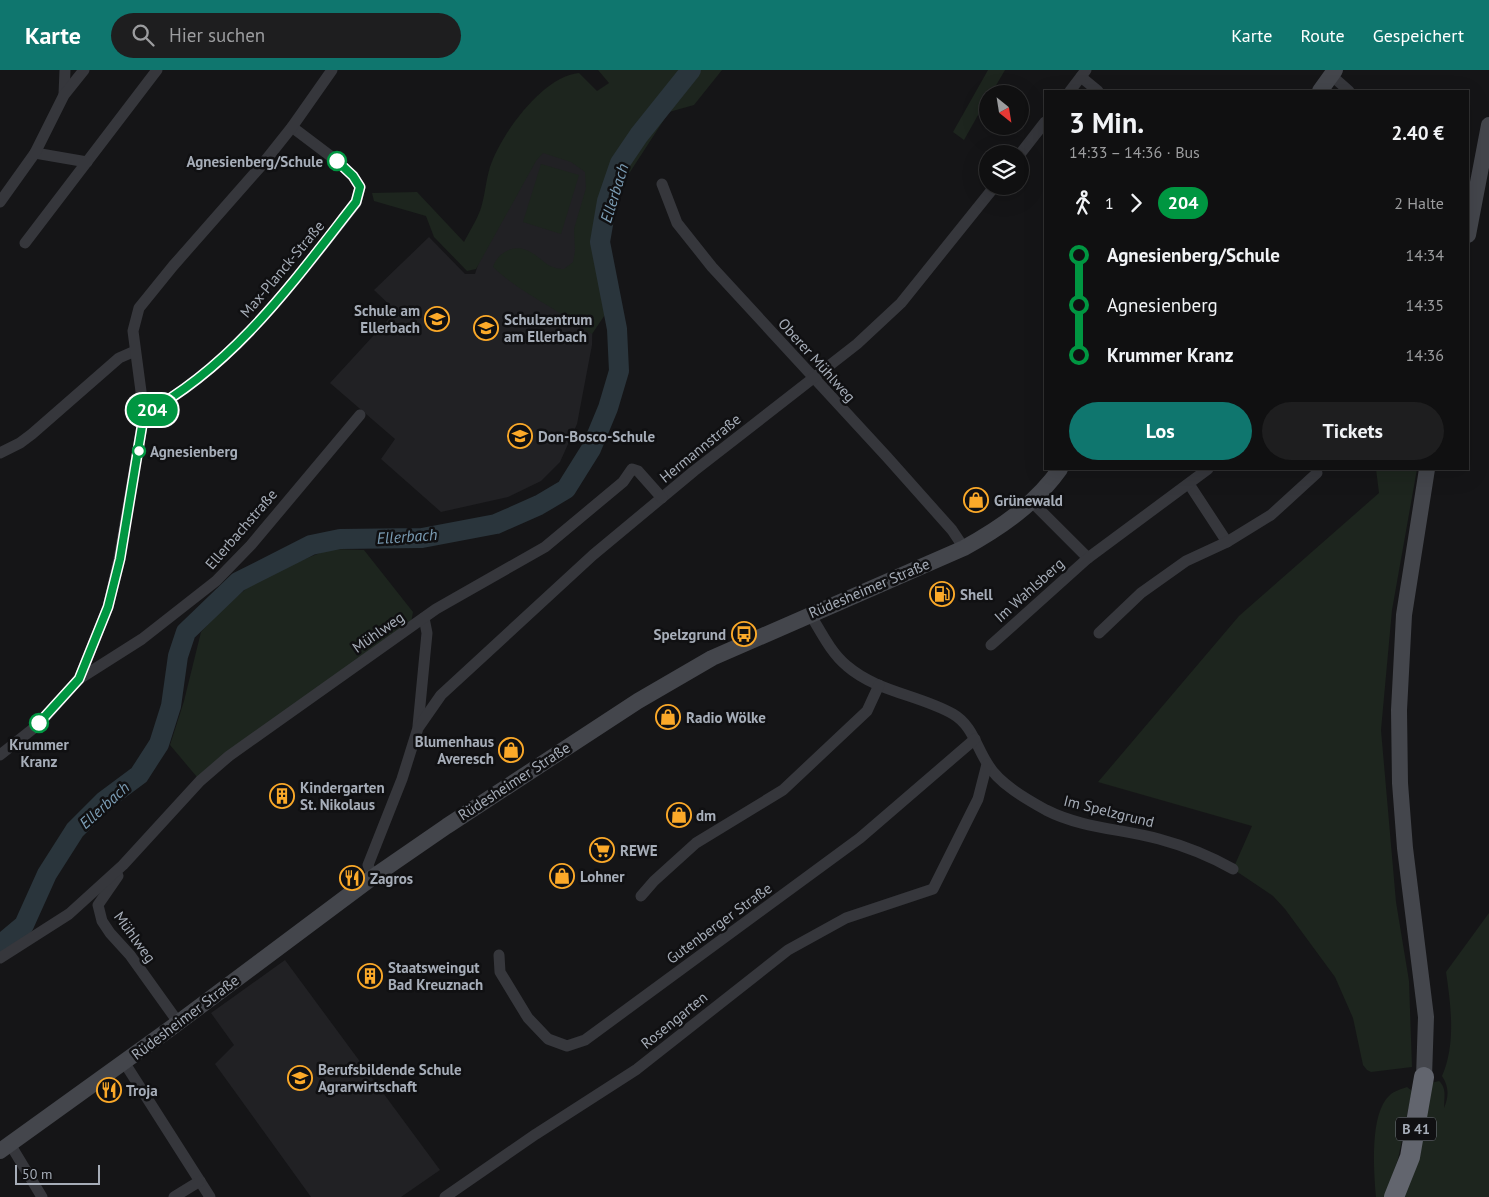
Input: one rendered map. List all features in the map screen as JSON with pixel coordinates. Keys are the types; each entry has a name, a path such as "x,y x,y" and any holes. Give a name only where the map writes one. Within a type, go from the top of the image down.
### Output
{"highway":[{"name":"B 41","path":"1394,1197 1401,1188 1410,1157 1424,1077"}],"street":[{"path":"64,95 65,70"},
{"path":"0,202 35,153 64,95 84,70"},
{"path":"25,243 157,70"},
{"path":"0,755 39,724 79,679 100,631 114,584 144,414 133,331 135,319 145,299 261,166 292,127 332,70"},
{"path":"1321,90 1333,73 1348,90"},
{"path":"1071,90 1083,74 1097,90"},
{"path":"1027,145 1044,123"},
{"path":"1469,229 1489,125"},
{"name":"Max-Planck-Straße","path":"144,414 168,401 207,373 240,342 273,307 356,202 360,187 353,176 337,161 292,127"},
{"path":"35,153 87,162"},
{"name":"Oberer Mühlweg","path":"662,184 673,216 687,237 712,267 946,523 964,548"},
{"name":"Hermannstraße","path":"418,728 441,696 593,555 662,498 858,344 901,303 988,195"},
{"path":"0,453 32,434 118,358 135,351"},
{"name":"Ellerbachstraße","path":"79,679 142,639 196,599 222,576 251,545 360,415"},
{"name":"Mühlweg","path":"0,958 69,914 123,865 200,781 229,756 424,618 545,547 624,482 632,469 638,471 662,498"},
{"name":"Rüdesheimer Straße","path":"5,1148 373,878 447,826 638,701 712,658 964,548 1002,526 1032,502 1059,470"},
{"name":"Im Wahlsberg","path":"991,645 1088,558 1207,470"},
{"path":"1424,1077 1426,1017 1405,848 1400,783 1399,710 1404,615 1427,470"},
{"path":"1099,633 1141,592 1186,561 1227,542 1271,515 1317,473"},
{"path":"1189,484 1227,542"},
{"name":"Im Wahlsberg","path":"1032,502 1088,558"},
{"name":"Im Spelzgrund","path":"810,614 827,642 846,665 859,675 879,685 953,714 967,724 987,764 1010,786 1048,810 1081,822 1175,844 1203,854 1233,869"},
{"name":"Hermannstraße","path":"373,878 368,865 402,779 418,728 427,633 424,618"},
{"path":"641,896 654,881 696,844 783,790 867,711 879,685"},
{"name":"Gutenberger Straße","path":"499,955 500,972 528,1018 541,1034 567,1046 585,1040 860,838 975,740"},
{"name":"Rosengarten","path":"445,1197 536,1134 630,1074 788,950 846,918 933,889 978,799 987,764"},
{"name":"Mühlweg","path":"123,865 98,905 102,921 130,955 178,1022"},
{"path":"124,1062 210,1197"},
{"path":"5,1148 42,1197"},
{"path":"174,1197 200,1181"}],"shaded area":[{"path":"598,70 722,70 694,105 669,112 619,189 607,238 606,258 619,294 592,334 528,294 493,267 502,254 516,248 526,250 552,267 564,269 573,262 575,251 574,229 586,188 585,172 571,162 543,153 536,161 476,269 467,271 434,237 426,216 374,201 372,193 417,192 464,242 481,208 490,167 503,139 525,109 551,84 579,73 597,91 609,83"},
{"path":"988,70 1005,70 996,85 980,85"},
{"path":"979,86 979,113 964,140 953,132"},
{"name":"Schulzentrum am Ellerbach","path":"524,119 619,153 594,260 592,345 577,424 560,462 541,481 508,497 441,512 381,459 395,439 330,383 396,311 374,290 429,237 465,274 475,274"},
{"path":"541,164 579,175 561,234 523,222"},
{"path":"1376,470 1417,470 1392,610 1381,730 1396,902 1409,981 1412,1067 1371,1072 1363,1065 1353,1018 1335,977 1285,909 1273,896 1233,869 1252,826 1098,782 1239,616 1379,493"},
{"path":"330,549 364,550 413,612 411,623 197,777 170,745 184,701 201,632 225,606 262,576"},
{"path":"1489,913 1489,1197 1403,1197 1431,1083 1439,1081 1442,1084 1445,1093 1444,1108 1447,1099 1448,1092 1442,1076 1451,1038 1446,972"},
{"name":"Berufsbildende Schule Agrarwirtschaft","path":"285,960 440,1170 401,1197 311,1197 215,1064 234,1045 211,1013"},
{"path":"1407,1087 1412,1091 1398,1159 1385,1197 1376,1197 1374,1143 1379,1115 1383,1104 1390,1095"}],"waterway":[{"name":"Ellerbach","path":"0,945 24,925 47,874 75,830 104,801 139,775 159,744 171,706 178,656 186,632 238,582 311,545 340,539 422,538 496,524 539,505 566,489 591,449 608,408 619,371 617,329 600,242 607,201 620,163 639,135 691,70"}],"bus line":[{"name":"204","path":"39,723 79,679 100,631 120,559 144,414 168,401 207,373 240,342 273,307 356,202 360,187 353,176 337,161"}],"place":[{"name":"Agnesienberg/Schule","path":"337,161"},
{"name":"Schule am Ellerbach","path":"437,319"},
{"name":"Schulzentrum am Ellerbach","path":"486,328"},
{"name":"Don-Bosco-Schule","path":"520,436"},
{"name":"Agnesienberg","path":"139,451"},
{"name":"Grünewald","path":"976,500"},
{"name":"Shell","path":"942,594"},
{"name":"Spelzgrund","path":"744,634"},
{"name":"Radio Wölke","path":"668,717"},
{"name":"Krummer Kranz","path":"39,723"},
{"name":"Blumenhaus Averesch","path":"511,750"},
{"name":"Kindergarten St. Nikolaus","path":"282,796"},
{"name":"dm","path":"679,815"},
{"name":"REWE","path":"602,850"},
{"name":"Lohner","path":"562,876"},
{"name":"Zagros","path":"352,878"},
{"name":"Staatsweingut Bad Kreuznach","path":"370,976"},
{"name":"Berufsbildende Schule Agrarwirtschaft","path":"300,1078"},
{"name":"Troja","path":"109,1090"}]}
